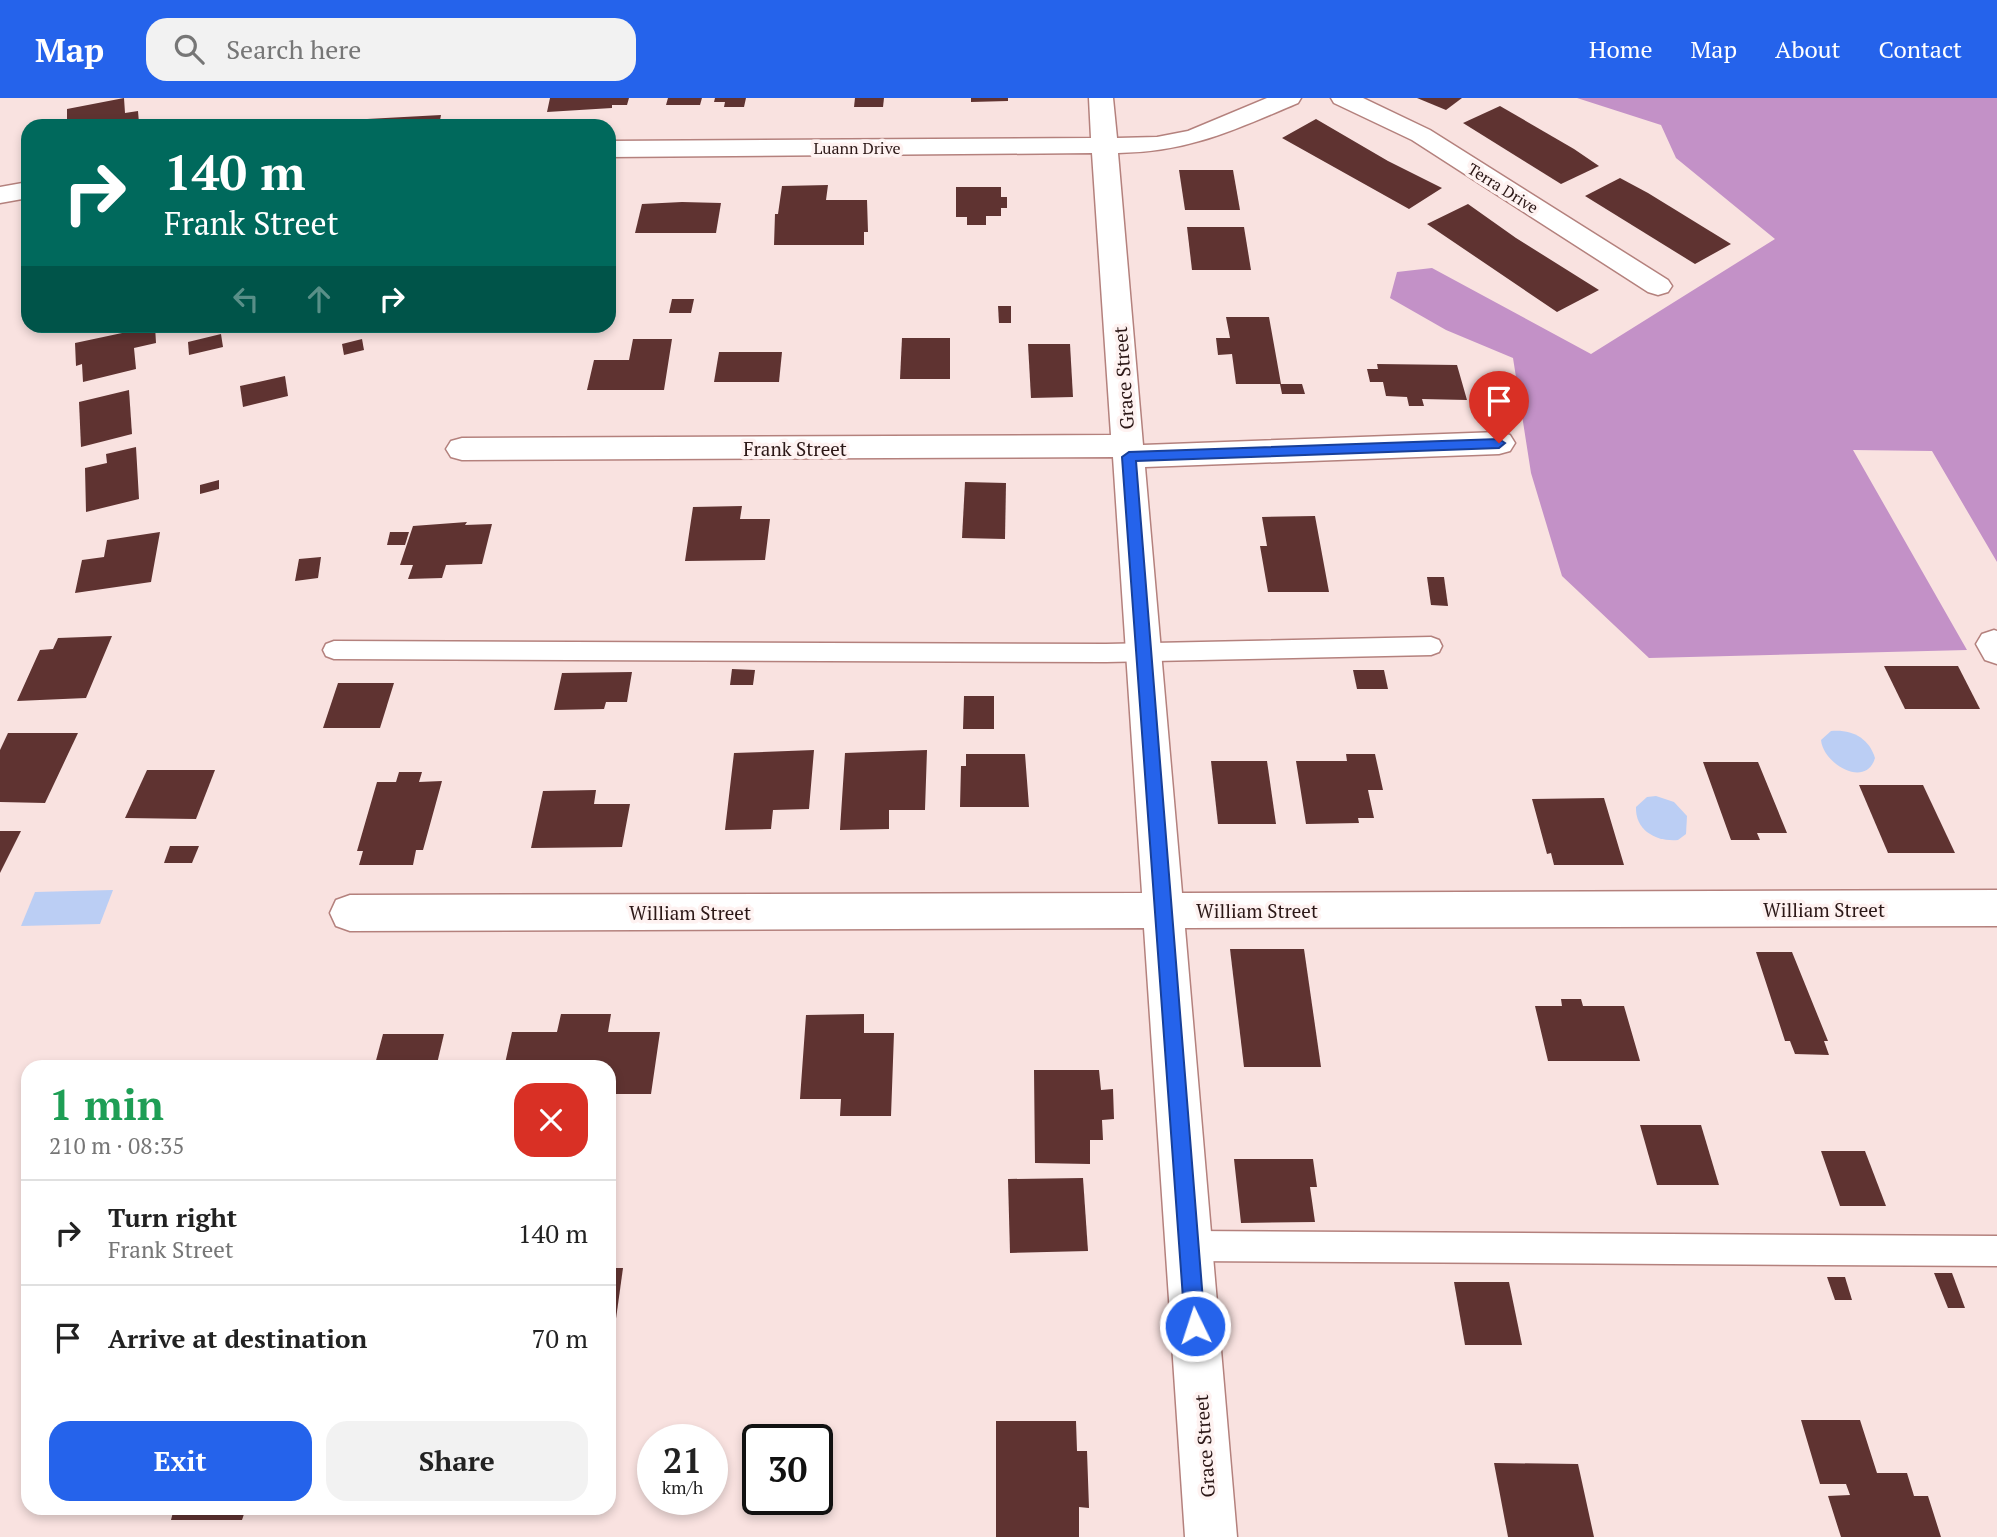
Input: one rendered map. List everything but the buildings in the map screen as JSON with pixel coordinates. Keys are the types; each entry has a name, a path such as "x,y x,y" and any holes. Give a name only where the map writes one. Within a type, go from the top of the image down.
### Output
{"street":[{"name":"Grace Street","path":"1101,98 1211,1537"},
{"path":"1105,146 1157,145 1195,137 1289,98"},
{"name":"Terra Drive","path":"1343,98 1421,135 1658,286"},
{"name":"Luann Drive","path":"616,149 1105,146"},
{"path":"0,195 21,191"},
{"name":"Frank Street","path":"462,449 1128,452 1499,443"},
{"name":"William Street","path":"350,913 1997,908"}],"lane":[{"path":"334,650 1144,651 1431,646"},
{"path":"1189,1246 1997,1251"}],"shaded area":[{"path":"1577,98 1997,98 1997,562 1932,451 1853,450 1967,650 1649,658 1562,576 1531,473 1513,358 1446,330 1390,298 1397,272 1432,268 1591,354 1775,239 1676,158 1661,125"}],"water":[{"path":"1831,731 1853,733 1864,740 1875,758 1870,767 1863,772 1845,770 1829,757 1821,740"},
{"path":"1656,796 1674,802 1687,816 1686,834 1678,840 1655,837 1639,823 1636,807 1647,797"},
{"path":"113,890 100,924 21,926 35,892"}],"route":[{"path":"1195,1326 1129,457 1499,443"}]}
